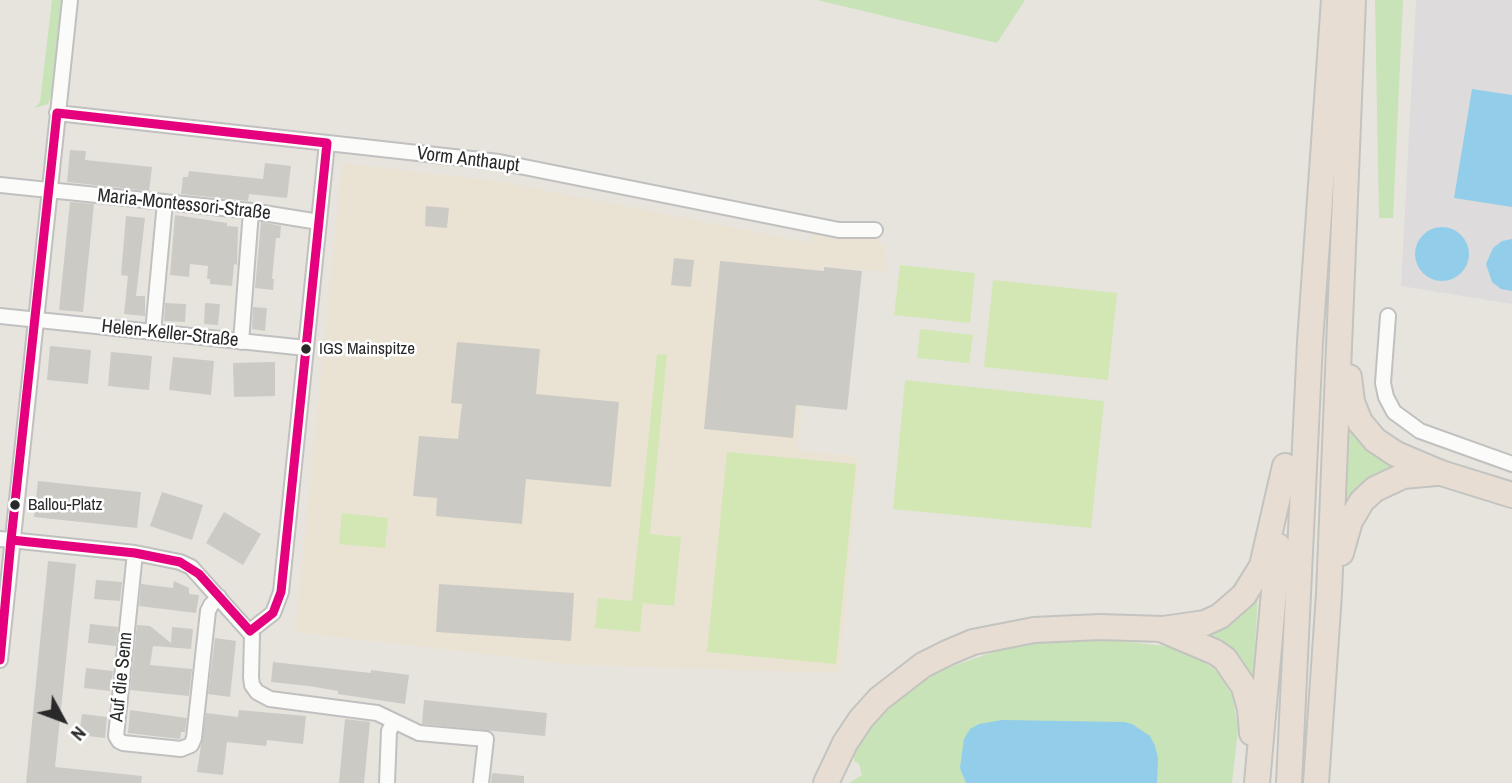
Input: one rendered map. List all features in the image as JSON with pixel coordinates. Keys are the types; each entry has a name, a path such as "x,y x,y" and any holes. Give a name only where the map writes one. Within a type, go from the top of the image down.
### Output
{"highway":[{"path":"1289,783 1293,746 1310,342 1334,0"},
{"path":"1316,783 1329,594 1353,0"},
{"path":"1342,303 1352,402 1360,422 1376,440 1396,454 1441,473 1512,495"},
{"path":"1256,783 1285,466 1294,409 1310,342"},
{"path":"826,783 845,743 879,699 916,670 947,653 973,642 1034,630 1100,627 1163,629 1205,623 1220,616 1244,595 1262,566 1285,466"},
{"path":"1329,594 1350,521 1362,501 1389,481 1418,474 1441,473"},
{"path":"1163,629 1225,659 1244,687 1250,709 1256,783"}],"street":[{"path":"0,660 6,539 35,320 70,0"},
{"name":"Vorm Anthaupt","path":"57,113 499,162 839,230 874,230"},
{"path":"250,631 273,613 281,592 327,144"},
{"name":"Maria-Montessori-Straße","path":"0,185 251,211 318,222"},
{"path":"153,332 165,202"},
{"path":"241,342 251,211"},
{"name":"Helen-Keller-Straße","path":"0,316 306,348"},
{"path":"1388,316 1383,383 1386,397 1394,412 1420,431 1512,464"},
{"path":"6,539 135,553 180,562 191,567 254,638 252,685 264,696 377,713 419,733 486,739 481,783"},
{"name":"Auf die Senn","path":"135,553 116,736 123,743 181,750 191,745 208,611 219,597"},
{"path":"387,783 389,731 394,722"}],"shaded area":[{"path":"1416,0 1512,0 1512,304 1401,286"},
{"path":"342,163 503,182 811,243 813,230 867,235 877,239 885,247 886,272 820,266 797,450 859,457 840,673 579,665 295,632"}],"green space":[{"path":"52,0 63,0 52,95 48,104 35,108 40,102"},
{"path":"817,0 1025,0 997,43"},
{"path":"1375,0 1403,0 1393,218 1379,218"},
{"path":"900,265 975,273 970,323 894,315"},
{"path":"993,280 1117,293 1108,380 984,367"},
{"path":"920,329 973,335 969,363 917,358"},
{"path":"657,354 667,355 650,534 681,537 674,606 643,603 640,632 595,628 598,598 632,601"},
{"path":"905,380 1104,401 1091,528 893,509"},
{"path":"1347,415 1403,463 1344,515"},
{"path":"727,452 856,464 836,664 707,652"},
{"path":"342,513 388,518 385,548 339,544"},
{"path":"1258,595 1253,679 1204,638 1204,630"},
{"path":"1050,641 1118,641 1166,646 1191,653 1218,672 1233,697 1238,729 1232,783 849,783 862,775 859,764 854,761 854,750 888,703 939,671 996,651"}],"water":[{"path":"1472,89 1512,95 1512,207 1454,198"},
{"path":"1442,227 1461,235 1469,254 1461,273 1442,281 1423,273 1415,254 1423,235"},
{"path":"1512,239 1512,291 1501,289 1492,282 1486,264 1493,248 1502,241"},
{"path":"1002,720 1132,724 1150,736 1155,746 1158,758 1157,783 966,783 960,768 964,739 970,729 979,724"}],"building":[{"path":"70,150 86,151 85,160 152,167 149,191 67,182"},
{"path":"265,163 291,166 287,198 249,194 248,201 181,194 183,177 188,177 189,171 263,179"},
{"path":"70,202 94,204 83,312 59,310"},
{"path":"426,206 449,208 447,228 425,226"},
{"path":"175,215 238,227 237,265 234,264 232,286 210,284 210,279 207,279 208,266 190,264 189,277 170,275"},
{"path":"126,216 145,218 136,296 145,296 145,316 124,314 128,276 121,275"},
{"path":"261,222 281,226 280,238 276,238 273,290 255,288"},
{"path":"674,258 694,260 691,287 671,285"},
{"path":"720,261 824,271 824,267 862,271 847,410 796,405 793,438 704,429"},
{"path":"165,303 186,304 185,322 164,321"},
{"path":"205,303 220,304 218,325 204,324"},
{"path":"253,307 267,308 265,331 252,329"},
{"path":"457,342 540,349 536,394 619,402 611,487 526,479 522,524 436,516 437,498 413,496 419,436 458,439 462,404 451,403"},
{"path":"50,346 91,350 88,384 47,380"},
{"path":"111,352 152,356 149,390 108,386"},
{"path":"173,357 214,361 211,395 169,390"},
{"path":"275,362 275,396 234,397 233,363"},
{"path":"38,481 141,492 137,528 34,517"},
{"path":"162,492 203,505 192,540 150,526"},
{"path":"224,512 261,534 243,565 206,543"},
{"path":"48,561 76,564 55,767 142,776 141,783 26,783"},
{"path":"96,580 122,582 120,601 94,599"},
{"path":"174,581 189,588 189,594 199,595 196,613 139,606 141,584 173,588"},
{"path":"439,584 574,593 571,641 436,632"},
{"path":"90,624 118,627 116,646 88,643"},
{"path":"137,625 150,626 171,643 172,627 193,629 191,649 153,646 150,665 192,669 189,696 130,690"},
{"path":"215,638 236,641 230,697 208,694"},
{"path":"273,662 409,675 405,704 338,694 338,691 309,686 271,682"},
{"path":"86,668 113,671 110,691 84,688"},
{"path":"424,700 547,713 545,736 422,724"},
{"path":"130,710 187,718 185,732 181,732 180,739 128,733"},
{"path":"239,710 306,716 303,744 267,740 266,746 227,742 223,775 197,772 206,713 238,717"},
{"path":"82,714 107,717 105,738 79,735"},
{"path":"345,719 370,722 364,783 339,783"},
{"path":"492,773 524,776 524,783 491,783"}],"transit line":[{"path":"57,113 327,143 281,592 273,613 250,631 199,574 180,562 135,553 11,540 57,113"},
{"path":"0,660 11,540"}],"place":[{"name":"IGS Mainspitze","path":"306,349"},
{"name":"Ballou-Platz","path":"15,505"}]}
